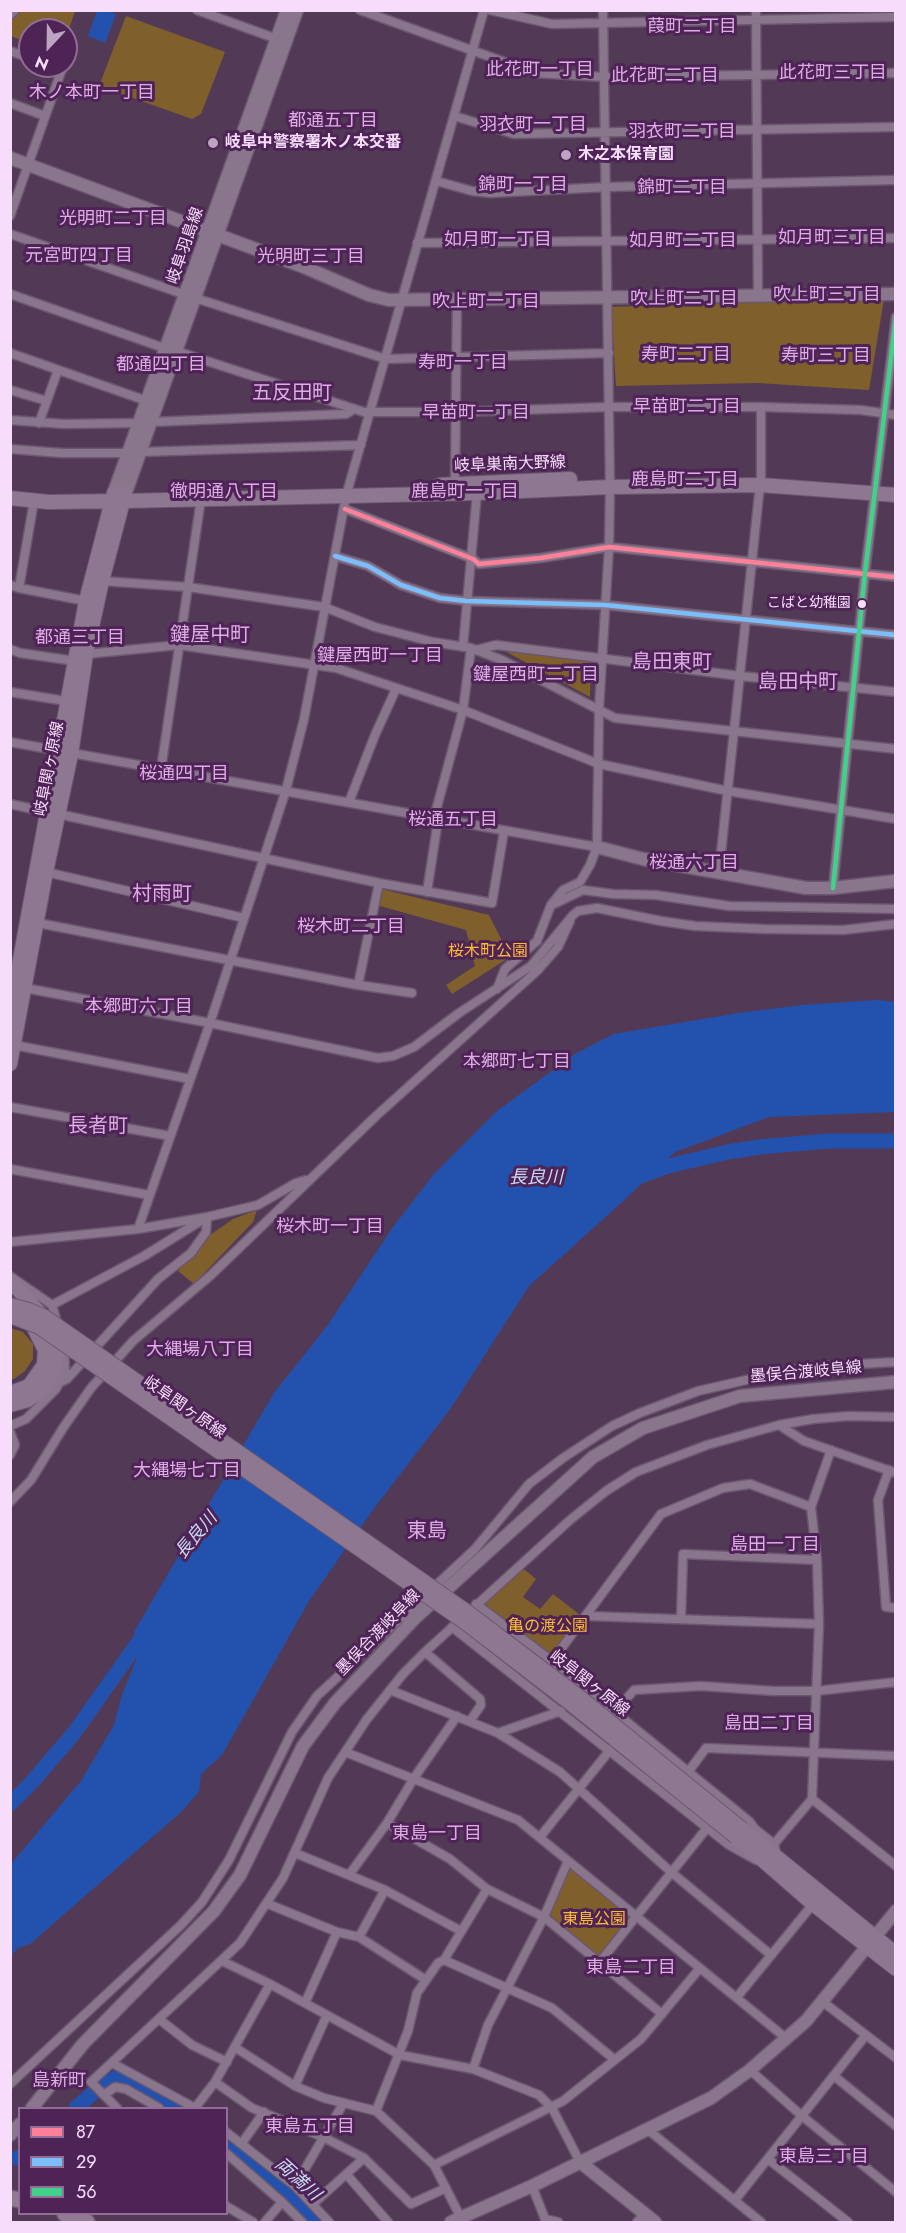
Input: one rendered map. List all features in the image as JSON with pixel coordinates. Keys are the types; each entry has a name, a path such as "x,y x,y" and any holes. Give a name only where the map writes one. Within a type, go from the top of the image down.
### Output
{"main road":[{"name":"岐阜羽島線","path":"119,497 213,234 287,10"},
{"name":"岐阜羽島線","path":"213,234 297,10"},
{"path":"10,158 304,267 369,295 389,300 896,294"},
{"name":"岐阜羽島線","path":"146,423 147,401 171,350"},
{"name":"岐阜巣南大野線","path":"119,497 346,498 455,484 761,480 876,488 896,487"},
{"name":"岐阜巣南大野線","path":"119,497 346,498 477,493 610,482"},
{"name":"岐阜巣南大野線","path":"876,488 896,495"},
{"path":"10,492 119,497"},
{"path":"10,498 34,501 119,497"},
{"name":"岐阜関ヶ原線","path":"64,753 66,701 102,581 119,497"},
{"name":"岐阜関ヶ原線","path":"10,1014 53,813 80,658 86,601 119,497"},
{"name":"岐阜関ヶ原線","path":"10,1064 14,1045 17,986 38,923 53,813"},
{"path":"597,847 643,859 798,887 833,888 896,881"},
{"path":"10,1281 39,1312 57,1350 55,1368 44,1389 28,1400 10,1405"},
{"path":"10,1299 30,1319 45,1350 44,1365 38,1376 29,1386 10,1393"},
{"name":"岐阜関ヶ原線","path":"10,1305 45,1317 469,1612 577,1695 773,1863 871,1942 896,1969"},
{"name":"岐阜関ヶ原線","path":"10,1316 39,1327 463,1622 739,1833"},
{"name":"墨俣合渡岐阜線","path":"34,2107 83,2044 214,1911 240,1875 303,1746 335,1703 415,1618 593,1457 643,1428 740,1396 896,1382"},
{"name":"岐阜関ヶ原線","path":"773,1863 813,1904 871,1942 896,1954"},
{"path":"456,2220 532,2186 711,2098 787,2039 822,2002 896,1911"},
{"path":"580,2162 641,2218 655,2223"}],"street":[{"path":"10,15 15,10"},
{"path":"198,10 277,39"},
{"path":"360,10 536,73 604,77 896,73"},
{"path":"138,1229 210,1023 286,790 304,719 346,498 484,10"},
{"path":"490,10 552,24 756,15 896,17"},
{"path":"496,989 505,969 537,941 551,905 563,890 580,882 597,847 599,709 609,547 610,482 603,10"},
{"path":"756,15 758,296"},
{"path":"10,216 59,78"},
{"path":"10,103 45,116"},
{"path":"454,116 514,134 896,127"},
{"path":"435,181 472,191 490,193 607,187 896,180"},
{"path":"10,234 191,297 386,359 609,353"},
{"path":"417,243 896,238"},
{"path":"10,294 171,350 354,409 371,412 609,407 760,407 861,410 896,415"},
{"path":"455,484 457,300"},
{"path":"833,888 865,573 893,361 896,317"},
{"path":"10,353 147,401"},
{"path":"39,423 58,370"},
{"path":"10,390 47,401"},
{"path":"719,873 761,480 760,407"},
{"path":"10,420 105,425 346,414 354,409"},
{"path":"10,449 61,453 135,453 361,445"},
{"path":"427,892 437,827 434,818 463,710 470,648 467,601 473,559 477,493"},
{"path":"346,498 473,559 479,564 609,547 896,577"},
{"path":"161,769 201,499"},
{"path":"34,501 15,586 86,601"},
{"path":"335,556 368,566 401,585 440,598 467,601 605,605 896,635"},
{"path":"102,581 188,587 324,607 375,627 433,642 470,648 527,671 615,718 896,749"},
{"path":"10,649 20,653 80,658 179,645 336,668 463,710 598,764 728,790 896,819"},
{"path":"470,648 496,645 740,676 896,692"},
{"path":"349,802 396,689"},
{"path":"10,692 66,701"},
{"path":"10,742 597,847"},
{"path":"10,804 262,859 492,903 504,831"},
{"path":"46,872 244,918"},
{"path":"358,985 379,883"},
{"path":"551,905 583,890 613,894 656,895 729,906 896,909"},
{"path":"17,986 378,1058 393,1056 414,1047 459,1013 531,966 578,911 597,908 695,926 764,929 843,930 896,924"},
{"path":"10,1502 31,1480 63,1428 92,1388 133,1341 210,1276 376,1116 538,970 558,947 573,915"},
{"path":"38,923 358,985 412,993"},
{"path":"14,1045 190,1079"},
{"path":"10,1107 170,1136"},
{"path":"10,1169 149,1195"},
{"path":"10,1242 138,1229 207,1217 256,1206 296,1183 309,1179"},
{"path":"52,1305 144,1256 207,1217"},
{"path":"60,1382 67,1379 158,1279 191,1252 206,1232 207,1217"},
{"path":"10,1276 52,1305 66,1351 65,1371 56,1389 26,1419 10,1426"},
{"path":"10,2084 181,1925 202,1902 229,1860 292,1732 316,1696 475,1549 529,1484 563,1458 612,1426 698,1391 744,1379 811,1367 896,1362"},
{"path":"115,2107 91,2082 240,1943 268,1904 295,1853 328,1778 390,1690 425,1652 570,1520 606,1491 636,1472 707,1445 778,1425 813,1419 849,1416 896,1417"},
{"path":"778,1425 804,1441 892,1472 878,1500 886,1607 896,1608"},
{"path":"10,1432 15,1445 10,1455"},
{"path":"452,1627 729,1845 773,1863 774,1844 812,1799 819,1624 817,1560 811,1507 831,1450"},
{"path":"552,1661 661,1514 723,1488 750,1484 811,1507"},
{"path":"681,1618 683,1554 817,1560"},
{"path":"476,1604 552,1661 749,1821 755,1829 774,1844"},
{"path":"587,1616 819,1624"},
{"path":"425,1652 480,1699 481,1705 470,1721"},
{"path":"615,1712 634,1690 701,1686 773,1691 816,1691 896,1682"},
{"path":"390,1690 498,1733 560,1772 671,1872 771,1955"},
{"path":"498,1733 561,1711"},
{"path":"349,1875 387,1823 414,1778 458,1716"},
{"path":"688,1772 706,1748 896,1756"},
{"path":"540,1837 610,1750"},
{"path":"345,1752 518,1820 787,2039"},
{"path":"812,1799 896,1866"},
{"path":"387,1823 450,1859 487,1889 544,1917 662,2014"},
{"path":"599,1963 707,1828"},
{"path":"295,1853 385,1890 461,1931"},
{"path":"473,2069 488,2025 544,1917 568,1861"},
{"path":"376,2111 400,2055 417,1993 438,1963 444,1960 487,1889"},
{"path":"359,1937 385,1890"},
{"path":"268,1904 337,1932 359,1937 426,1980"},
{"path":"737,1997 813,1904"},
{"path":"305,2003 337,1932"},
{"path":"444,1960 552,2008 615,2060"},
{"path":"222,1961 270,1984 400,2055 473,2069 539,2095 552,2108 580,2162"},
{"path":"434,2164 552,2108 641,2039 700,1968"},
{"path":"196,2107 236,2048 270,1984"},
{"path":"822,2002 896,2058"},
{"path":"295,2086 327,2015"},
{"path":"159,2019 192,2045 227,2062"},
{"path":"735,2200 866,2035"},
{"path":"236,2048 295,2086 343,2104 376,2111 434,2164 446,2188 456,2220"},
{"path":"112,2063 191,2107"},
{"path":"750,2070 802,2116 896,2192"},
{"path":"834,2076 896,2126"},
{"path":"215,2082 252,2108 323,2137 364,2158 411,2204 446,2188"},
{"path":"103,2095 116,2087 126,2089 156,2107"},
{"path":"295,2186 343,2104"},
{"path":"242,2143 264,2112"},
{"path":"647,2129 761,2223"},
{"path":"228,2133 295,2186 329,2223"},
{"path":"228,2155 282,2202 302,2223"},
{"path":"313,2204 364,2158"},
{"path":"768,2159 848,2223"},
{"path":"347,2175 388,2223"},
{"path":"532,2186 545,2221 558,2223"},
{"path":"265,2223 282,2202"},
{"path":"228,2207 253,2223"}],"green space":[{"path":"20,10 75,11 73,18 18,18 18,39 11,36 11,21"},
{"path":"126,16 225,52 201,114 192,119 99,86"},
{"path":"884,299 869,390 757,383 616,386 611,307"},
{"path":"499,648 591,661 590,697"},
{"name":"桜木町公園","path":"381,889 489,915 510,957 452,994 446,985 475,966 466,930 380,906"},
{"path":"257,1210 253,1222 194,1284 178,1271 203,1240 233,1219"},
{"path":"10,1328 23,1332 33,1344 33,1359 25,1371 14,1379 11,1379"},
{"name":"亀の渡公園","path":"520,1570 525,1570 536,1579 523,1597 540,1609 553,1594 579,1614 580,1618 554,1653 549,1654 486,1605 486,1601"},
{"name":"東島公園","path":"572,1869 630,1916 630,1920 598,1957 549,1915 569,1870"}],"water":[{"path":"97,11 116,14 105,43 88,36"},
{"name":"長良川","path":"878,1000 895,1002 895,1112 769,1117 675,1152 529,1286 451,1408 372,1511 309,1601 222,1755 201,1774 199,1792 181,1812 30,1944 18,1948 11,1956 11,1864 81,1781 114,1725 122,1695 140,1650 134,1632 274,1393 327,1326 393,1227 434,1174 497,1111 575,1054 614,1034 739,1013 803,1005"}],"waterway":[{"name":"長良川","path":"638,1177 668,1166 759,1147 828,1141 896,1141"},
{"name":"長良川","path":"10,1804 74,1733 149,1627"},
{"name":"両満川","path":"77,2107 102,2085 116,2078 134,2083 175,2107"},
{"name":"両満川","path":"228,2144 283,2190 315,2222"}],"transit line":[{"name":"56","path":"833,888 865,573 896,317"},
{"name":"87","path":"345,509 473,559 479,564 541,558 609,547 894,577"},
{"name":"29","path":"335,556 368,566 401,585 440,598 467,601 605,605 896,635"}],"place":[{"name":"岐阜中警察署木ノ本交番","path":"213,143"},
{"name":"木之本保育園","path":"566,155"},
{"name":"こばと幼稚園","path":"862,604"}],"district":[{"name":"葭町二丁目","path":"692,28"},
{"name":"此花町一丁目","path":"540,71"},
{"name":"此花町三丁目","path":"833,74"},
{"name":"此花町二丁目","path":"665,77"},
{"name":"木ノ本町一丁目","path":"92,94"},
{"name":"都通五丁目","path":"333,122"},
{"name":"羽衣町一丁目","path":"533,126"},
{"name":"羽衣町二丁目","path":"682,133"},
{"name":"錦町一丁目","path":"523,186"},
{"name":"錦町二丁目","path":"682,189"},
{"name":"光明町二丁目","path":"113,220"},
{"name":"如月町三丁目","path":"832,239"},
{"name":"如月町一丁目","path":"498,241"},
{"name":"如月町二丁目","path":"683,242"},
{"name":"元宮町四丁目","path":"79,257"},
{"name":"光明町三丁目","path":"311,258"},
{"name":"吹上町三丁目","path":"827,296"},
{"name":"吹上町二丁目","path":"684,300"},
{"name":"吹上町一丁目","path":"486,303"},
{"name":"寿町二丁目","path":"686,356"},
{"name":"寿町三丁目","path":"826,357"},
{"name":"寿町一丁目","path":"463,364"},
{"name":"都通四丁目","path":"161,366"},
{"name":"五反田町","path":"292,394"},
{"name":"早苗町二丁目","path":"687,408"},
{"name":"早苗町一丁目","path":"476,414"},
{"name":"鹿島町二丁目","path":"685,481"},
{"name":"徹明通八丁目","path":"224,493"},
{"name":"鹿島町一丁目","path":"465,493"},
{"name":"鍵屋中町","path":"210,636"},
{"name":"都通三丁目","path":"80,639"},
{"name":"鍵屋西町一丁目","path":"380,657"},
{"name":"島田東町","path":"672,663"},
{"name":"鍵屋西町二丁目","path":"536,676"},
{"name":"島田中町","path":"798,683"},
{"name":"桜通四丁目","path":"184,775"},
{"name":"桜通五丁目","path":"453,821"},
{"name":"桜通六丁目","path":"694,864"},
{"name":"村雨町","path":"162,895"},
{"name":"桜木町二丁目","path":"351,928"},
{"name":"本郷町六丁目","path":"139,1008"},
{"name":"本郷町七丁目","path":"517,1063"},
{"name":"長者町","path":"98,1127"},
{"name":"桜木町一丁目","path":"330,1228"},
{"name":"大縄場八丁目","path":"200,1351"},
{"name":"大縄場七丁目","path":"187,1472"},
{"name":"東島","path":"427,1532"},
{"name":"島田一丁目","path":"775,1546"},
{"name":"島田二丁目","path":"769,1725"},
{"name":"東島一丁目","path":"437,1835"},
{"name":"東島二丁目","path":"631,1969"},
{"name":"島新町","path":"59,2082"},
{"name":"東島五丁目","path":"310,2128"},
{"name":"東島三丁目","path":"824,2158"}]}
